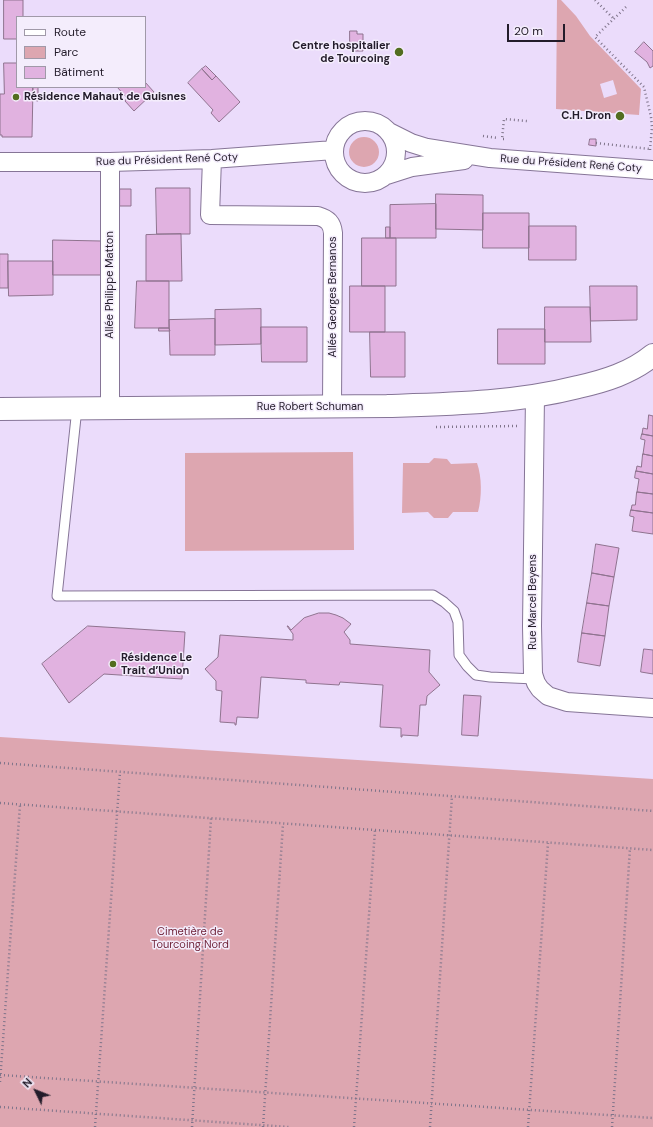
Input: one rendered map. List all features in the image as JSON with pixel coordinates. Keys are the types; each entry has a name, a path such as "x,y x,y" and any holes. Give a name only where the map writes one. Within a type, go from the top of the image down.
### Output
{"street":[{"path":"367,121 376,123 386,128 389,132 394,141 396,157 393,167 386,175 379,180 369,183 359,183 350,180 339,170 335,160 334,150 340,133 348,126 357,122 367,121"},
{"name":"Rue du Président René Coty","path":"389,132 411,143 427,148 490,158 651,170"},
{"name":"Rue du Président René Coty","path":"0,162 110,162 212,159 334,150"},
{"name":"Rue du Président René Coty","path":"386,175 412,167 490,158"},
{"name":"Allée Georges Bernanos","path":"212,159 210,215 311,216 324,218 331,224 333,233 332,406"},
{"name":"Allée Philippe Matton","path":"110,162 110,408"},
{"name":"Rue Robert Schuman","path":"617,376 634,368 653,355"},
{"name":"Rue Robert Schuman","path":"0,409 332,406 438,404 507,400 564,391 617,376 653,369"},
{"name":"Rue Marcel Beyens","path":"535,396 532,626 533,674 540,689 548,696 557,700 653,708"}],"lane":[{"path":"77,408 57,596 433,595 454,610 458,622 459,655 476,675 535,679"}],"path":[{"path":"595,0 614,19"},
{"path":"626,7 595,37 644,87 652,127 650,149 651,170"},
{"path":"509,120 527,121"},
{"path":"596,143 650,149"},
{"path":"0,763 653,811"},
{"path":"94,1127 120,772"},
{"path":"430,1127 452,796"},
{"path":"0,803 653,850"},
{"path":"0,1082 20,805"},
{"path":"192,1127 211,818"},
{"path":"263,1126 283,824"},
{"path":"354,1127 375,830"},
{"path":"528,1127 548,843"},
{"path":"612,1127 630,848"},
{"path":"0,1075 653,1118"},
{"path":"0,1107 289,1127"}],"green space":[{"path":"557,0 561,0 576,16 590,36 641,89 639,115 556,109","holes":["613,80 617,94 604,98 600,84"]},
{"path":"364,137 375,141 379,152 375,163 364,167 353,163 349,152 353,141"},
{"path":"353,452 354,550 185,551 185,453"},
{"path":"434,458 447,459 451,464 477,463 481,487 478,512 453,512 448,518 434,518 428,512 402,513 403,463 429,463"},
{"name":"Cimetière de Tourcoing Nord","path":"0,737 653,779 653,1127 0,1127"}],"building":[{"path":"4,0 23,0 23,16 16,16 16,39 4,39"},
{"path":"350,31 357,31 357,34 363,34 363,51 352,51 352,46 350,45"},
{"path":"644,42 653,51 653,66 650,68 647,62 635,52"},
{"name":"Résidence Mahaut de Guisnes","path":"4,63 16,63 16,88 33,88 32,137 2,137 2,135 0,135 0,94 4,94"},
{"path":"206,66 216,76 212,80 202,69"},
{"path":"202,69 212,80 216,76 240,102 219,122 211,113 213,110 188,83"},
{"path":"146,83 154,92 134,111 125,101 127,98 118,88 146,88"},
{"path":"33,88 38,88 38,101 33,100"},
{"path":"590,139 596,139 596,146 589,145"},
{"path":"156,188 190,188 190,234 157,234"},
{"path":"120,189 131,189 131,206 120,206"},
{"path":"436,194 483,195 483,230 436,229"},
{"path":"436,204 436,238 390,238 390,205"},
{"path":"483,213 529,213 529,248 483,248"},
{"path":"529,226 576,226 576,260 529,260"},
{"path":"386,227 390,227 390,238 386,238"},
{"path":"181,234 182,281 146,281 146,235"},
{"path":"362,238 396,238 396,286 362,286"},
{"path":"53,240 101,241 101,275 53,275"},
{"path":"0,254 8,254 8,288 0,288"},
{"path":"8,261 53,261 53,295 9,296"},
{"path":"137,281 169,281 169,328 135,328"},
{"path":"350,286 385,286 385,332 350,332"},
{"path":"590,286 637,286 637,320 591,321"},
{"path":"545,307 590,307 591,342 545,342"},
{"path":"261,309 261,344 215,345 215,310"},
{"path":"215,319 215,355 170,355 169,320"},
{"path":"261,327 307,327 307,362 262,362"},
{"path":"159,328 169,328 170,331 159,331"},
{"path":"498,329 545,329 545,364 498,364"},
{"path":"370,332 405,332 405,377 371,377"},
{"path":"649,415 653,416 653,436 642,434 643,428 647,429"},
{"path":"642,434 653,436 653,456 643,454 645,440 641,439"},
{"path":"643,454 653,456 653,474 636,471 637,466 641,467"},
{"path":"636,471 653,474 653,494 637,492 639,479 635,478"},
{"path":"637,492 653,494 653,513 631,510 632,505 635,505"},
{"path":"631,510 653,513 653,534 632,531 634,517 630,516"},
{"path":"596,544 619,548 614,577 592,573"},
{"path":"592,573 614,577 609,606 587,603"},
{"path":"587,603 609,606 605,636 582,633"},
{"path":"319,613 336,615 351,624 344,632 350,640 350,644 430,650 429,672 440,685 427,696 426,705 420,705 418,736 402,735 401,737 401,728 380,727 383,685 340,682 339,685 306,683 306,680 261,677 258,718 237,717 236,725 235,723 220,722 222,691 216,690 216,681 205,669 218,657 220,635 293,640 293,634 287,626 291,630 304,618"},
{"name":"Résidence Le Trait d’Union","path":"88,626 185,632 182,679 104,674 69,703 42,664"},
{"path":"582,633 605,636 600,666 578,662"},
{"path":"644,649 653,650 653,674 641,672"},
{"path":"464,695 481,696 478,736 462,735"}],"place":[{"name":"Centre hospitalier de Tourcoing","path":"399,52"},
{"name":"Résidence Mahaut de Guisnes","path":"16,97"},
{"name":"C.H. Dron","path":"620,116"},
{"name":"Résidence Le Trait d’Union","path":"113,664"}]}
